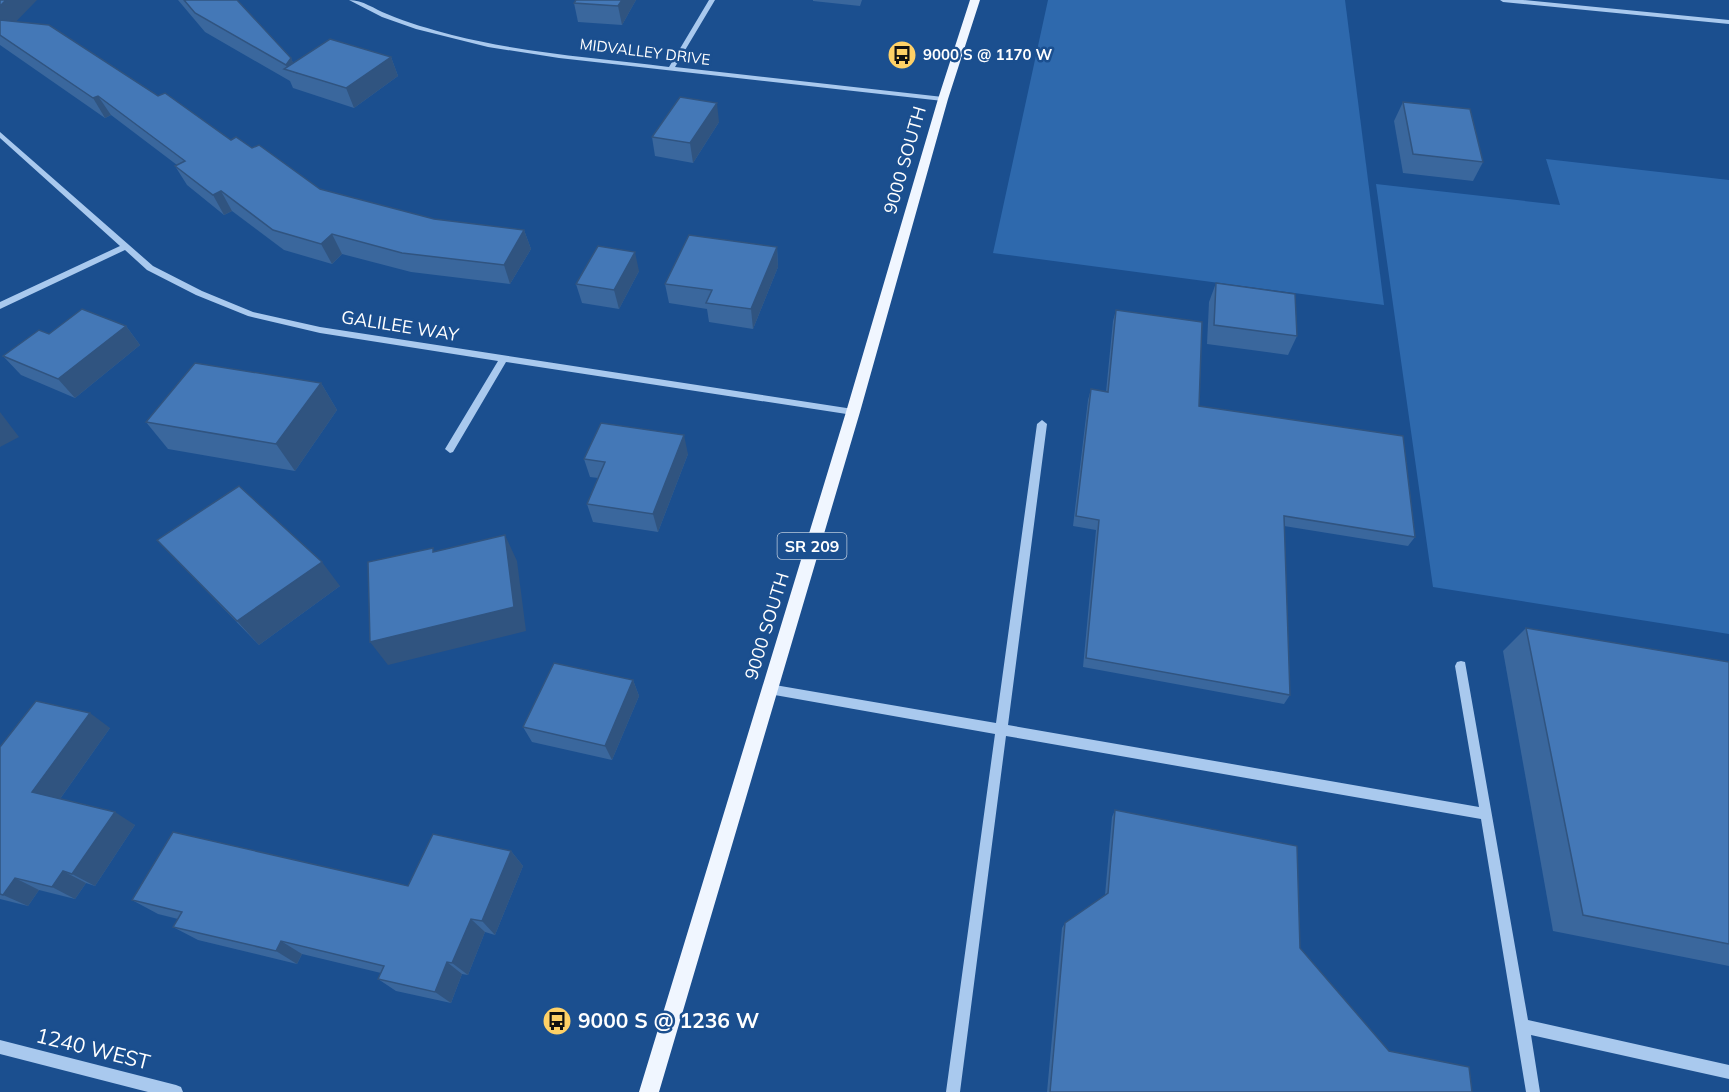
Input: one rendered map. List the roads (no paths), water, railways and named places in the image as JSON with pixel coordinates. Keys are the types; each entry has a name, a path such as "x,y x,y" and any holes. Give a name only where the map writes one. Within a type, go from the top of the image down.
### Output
{"main road":[{"name":"9000 SOUTH","path":"650,1092 853,412 943,99 975,0"}],"street":[{"name":"MIDVALLEY DRIVE","path":"352,0 375,12 430,31 488,45 671,69 943,99"},
{"path":"671,69 712,0"},
{"path":"1503,0 1729,22"},
{"name":"GALILEE WAY","path":"0,134 150,268 199,293 251,314 320,330 853,412"},
{"path":"0,306 124,247"},
{"path":"450,449 503,359"},
{"path":"953,1092 1042,424"},
{"path":"1461,666 1533,1092"},
{"path":"769,689 1486,814"},
{"path":"1522,1026 1729,1072"},
{"name":"1240 WEST","path":"0,1047 176,1092"}],"place":[{"name":"9000 S @ 1170 W","path":"902,55"},
{"name":"9000 S @ 1236 W","path":"557,1021"}]}
